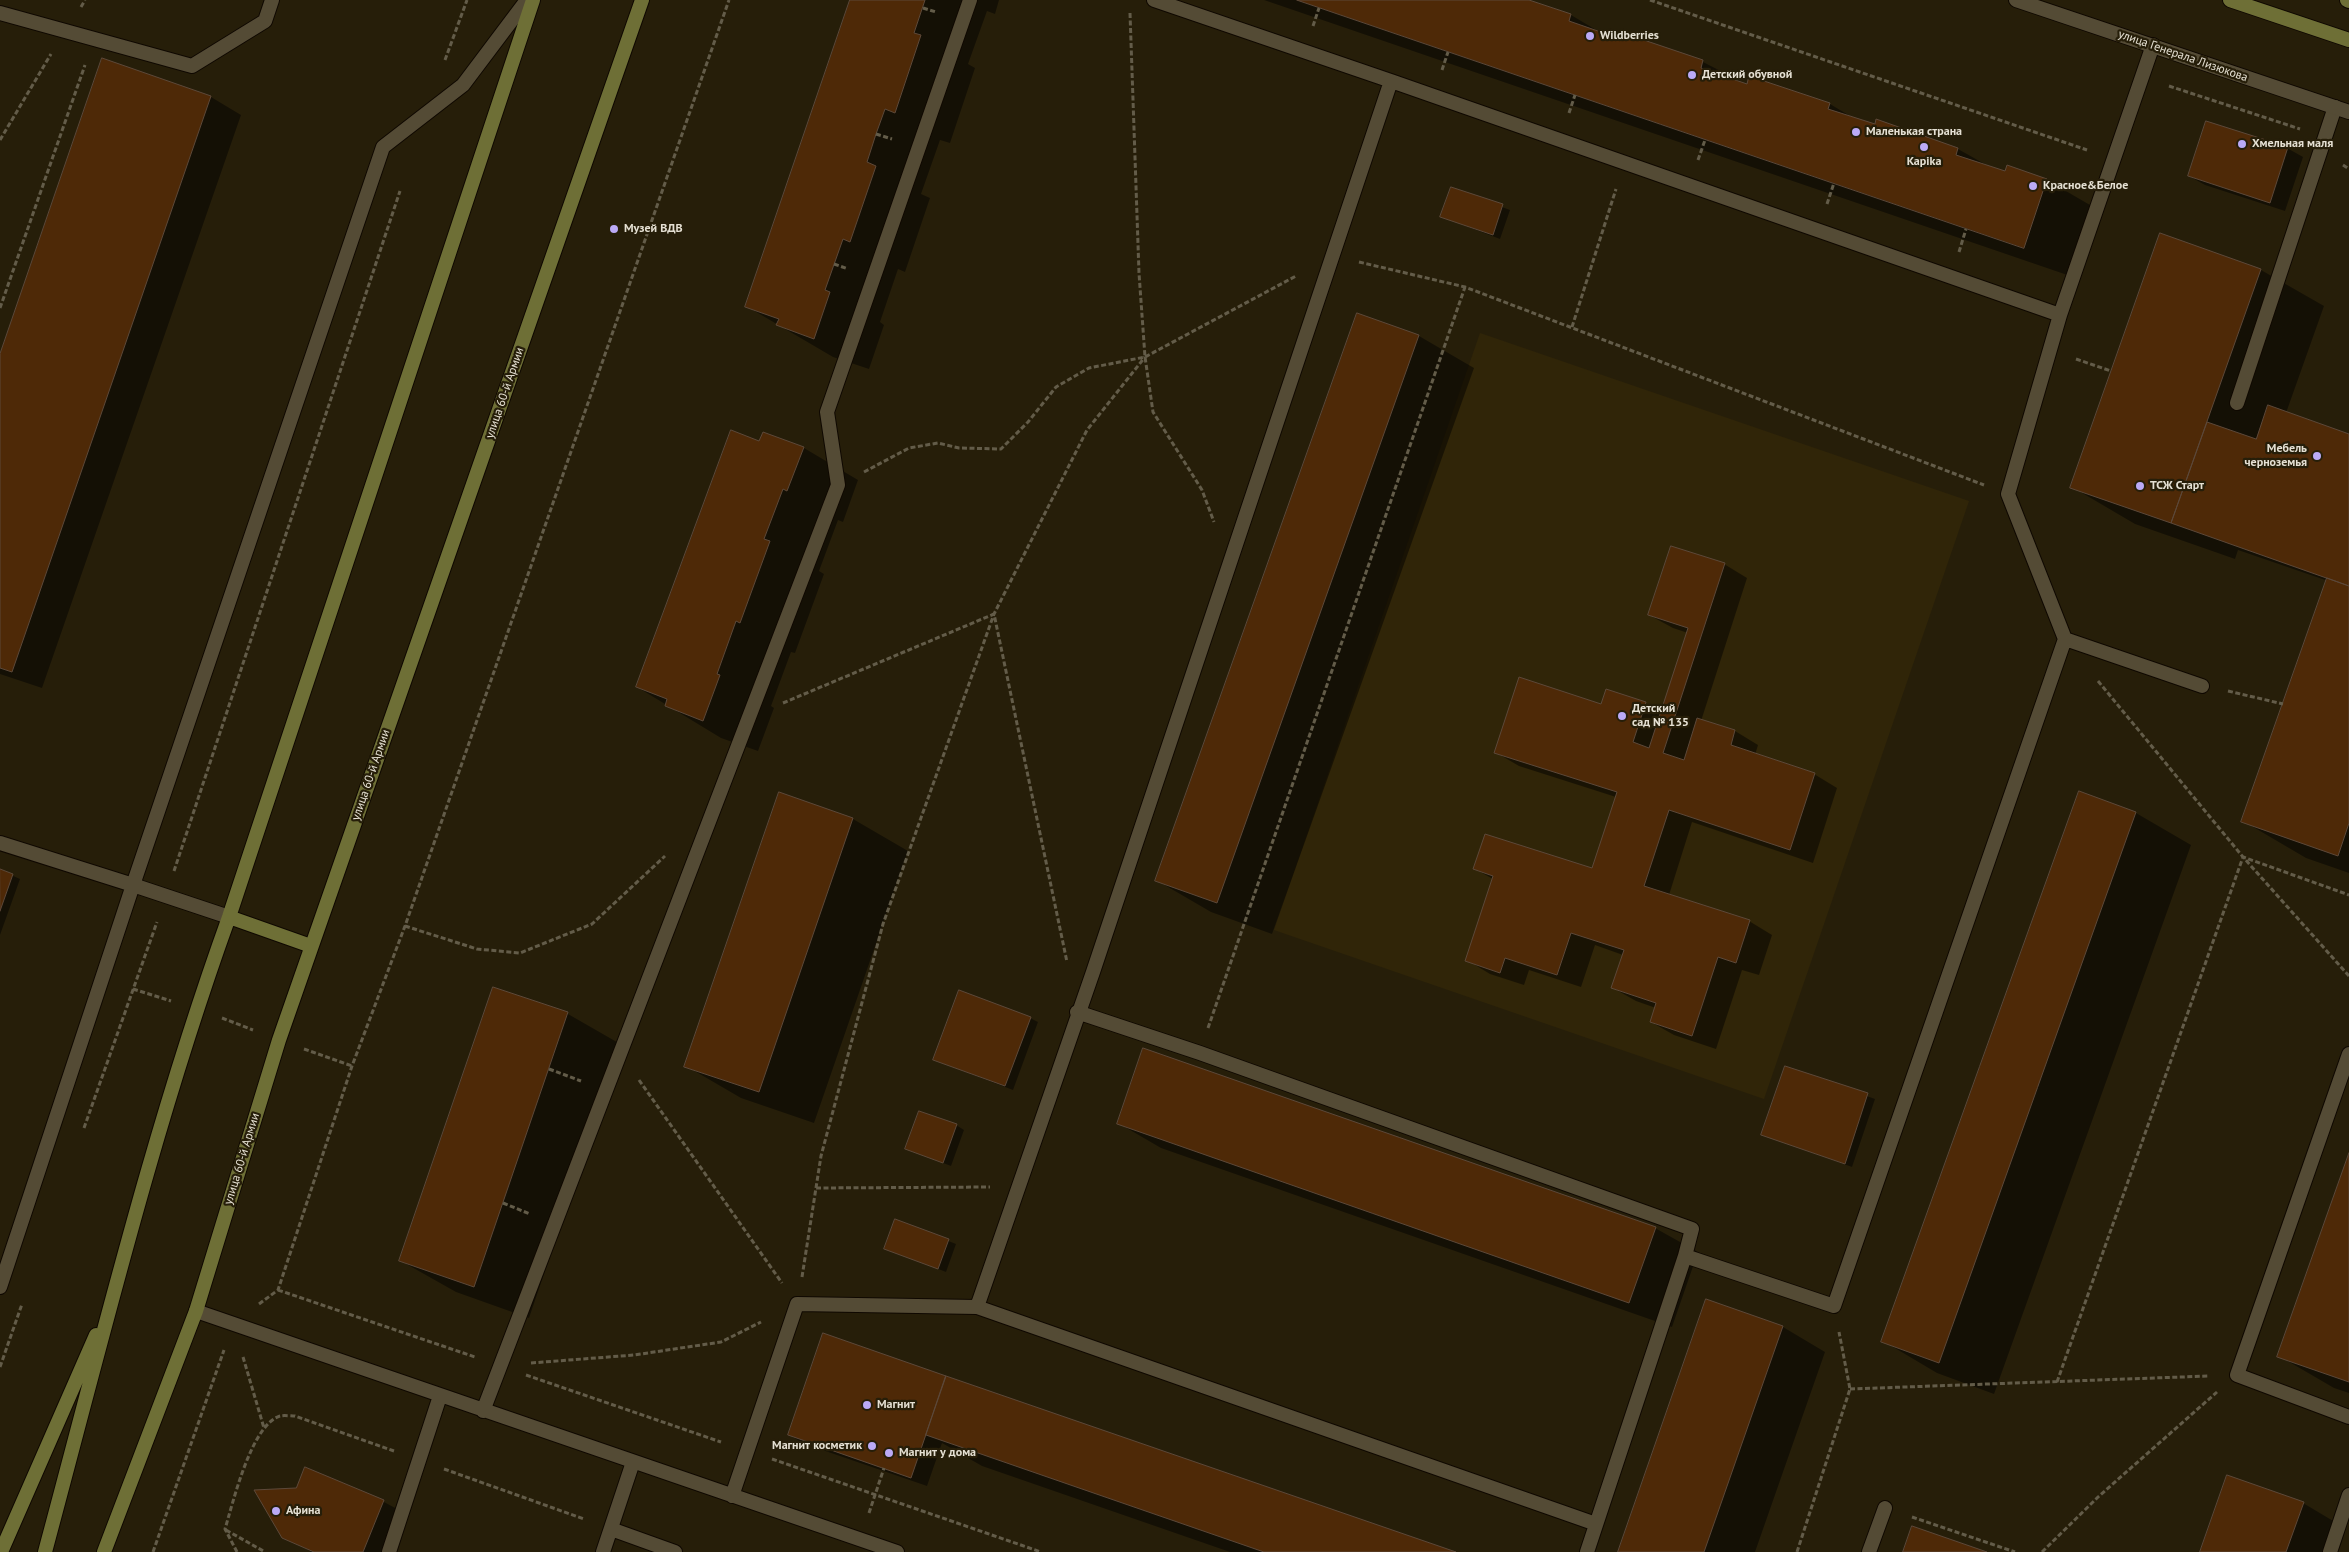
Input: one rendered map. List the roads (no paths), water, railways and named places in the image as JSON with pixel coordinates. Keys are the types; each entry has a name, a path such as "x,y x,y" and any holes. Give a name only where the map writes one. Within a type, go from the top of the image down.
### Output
{"main road":[{"path":"45,1552 114,1293 196,1009 228,918 533,0"},
{"name":"улица 60-й Армии","path":"104,1552 196,1311 279,1040 642,0"},
{"path":"2230,0 2349,40"},
{"path":"228,918 311,946"},
{"path":"1,1552 114,1293"}],"street":[{"path":"0,13 192,66 265,22 272,0"},
{"path":"0,1287 133,885 383,147 462,85 526,0"},
{"path":"483,1411 838,486 827,412 970,0"},
{"path":"1154,0 1625,162 2060,315"},
{"name":"улица Генерала Лизюкова","path":"2016,0 2349,112"},
{"path":"1685,1256 1834,1306 2065,640 2008,494 2052,350 2060,315 2153,45"},
{"path":"977,1307 1334,256 1391,81"},
{"path":"2237,403 2335,107"},
{"path":"2065,640 2202,686"},
{"path":"0,843 133,885 228,918"},
{"path":"1078,1012 1200,1053 1692,1229 1685,1256 1587,1552"},
{"path":"2349,1054 2237,1375 2349,1417"},
{"path":"732,1496 797,1304 977,1307 1596,1524"},
{"path":"196,1311 896,1552"},
{"path":"390,1552 440,1396"},
{"path":"603,1552 632,1462"},
{"path":"2330,1552 2349,1495"},
{"path":"1869,1552 1885,1508"},
{"path":"611,1529 675,1552"}],"place":[{"name":"Wildberries","path":"1590,36"},
{"name":"Детский обувной","path":"1692,75"},
{"name":"Маленькая страна","path":"1856,132"},
{"name":"Хмельная маля","path":"2242,144"},
{"name":"Kapika","path":"1924,147"},
{"name":"Красное&Белое","path":"2033,186"},
{"name":"Музей ВДВ","path":"614,229"},
{"name":"Мебель черноземья","path":"2317,456"},
{"name":"ТСЖ Старт","path":"2140,486"},
{"name":"Детский сад № 135","path":"1622,716"},
{"name":"Магнит","path":"867,1405"},
{"name":"Магнит косметик","path":"872,1446"},
{"name":"Магнит у дома","path":"889,1453"},
{"name":"Афина","path":"276,1511"}]}
